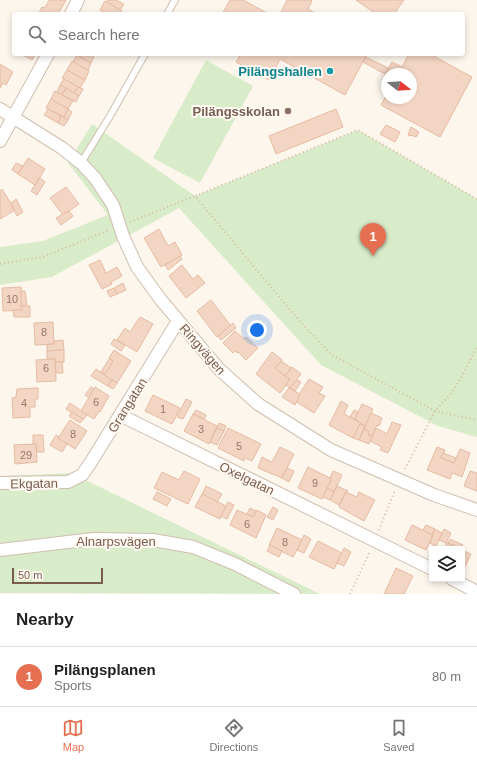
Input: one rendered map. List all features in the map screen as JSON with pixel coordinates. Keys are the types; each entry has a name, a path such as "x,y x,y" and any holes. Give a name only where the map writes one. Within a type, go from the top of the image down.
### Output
{"street":[{"path":"72,12 78,0"},
{"path":"0,141 47,56"},
{"name":"Ringvägen","path":"0,109 62,148 81,163 95,178 113,206 123,236 137,267 160,300 219,369 258,404 331,450 434,495 477,510"},
{"name":"Grangatan","path":"68,482 82,475 92,462 178,321"},
{"name":"Oxelgatan","path":"120,415 429,568"},
{"name":"Ekgatan","path":"0,483 68,482"},
{"name":"Alnarpsvägen","path":"0,550 93,539 153,540 193,547 235,564 294,594"},
{"path":"458,582 477,592"}],"lane":[{"path":"168,12 175,0"},
{"path":"81,163 144,56"}],"path":[{"path":"0,264 43,257 358,130 477,199"},
{"path":"195,196 302,324 332,355 435,411 477,420"},
{"path":"350,594 399,480 435,411 452,392 477,347"}],"green space":[{"path":"206,60 253,86 200,183 153,158"},
{"path":"92,124 195,196 358,130 477,199 477,437 438,426 321,365 179,208 52,277 0,285 0,247 43,241 108,215 68,163"},
{"path":"71,473 320,594 0,593 0,476"}],"building":[{"path":"49,0 66,0 59,12 40,12 42,7 45,8"},
{"path":"108,0 116,0 124,4 120,10 106,2"},
{"path":"230,0 243,0 265,12 223,12"},
{"path":"287,0 312,1 308,9 313,12 281,12"},
{"path":"356,0 404,0 395,12 373,12"},
{"path":"105,1 122,11 104,12 100,10"},
{"path":"25,56 34,56 32,60"},
{"path":"76,56 79,56 91,63 88,70 73,62"},
{"path":"79,56 92,56 94,57 91,63"},
{"name":"Pilängshallen","path":"240,56 366,56 345,95 280,59 269,80 236,62"},
{"path":"408,56 434,56 472,77 440,137 381,105 417,104 417,68 401,68"},
{"path":"366,57 388,68 381,68 381,72 363,62"},
{"path":"72,61 89,71 85,80 67,70"},
{"path":"392,62 402,67 401,68 389,68"},
{"path":"0,64 13,72 6,85 3,83 0,88"},
{"path":"67,70 85,80 80,88 62,78"},
{"path":"64,79 78,87 74,93 60,85"},
{"path":"60,85 66,88 62,95 57,92"},
{"path":"78,87 83,89 79,96 74,93"},
{"path":"66,88 79,96 76,102 62,95"},
{"path":"55,91 73,101 68,109 51,99"},
{"path":"51,99 68,109 64,117 46,108"},
{"path":"48,109 61,116 58,123 44,115"},
{"path":"68,109 72,112 68,120 64,117"},
{"path":"336,109 343,127 276,154 269,136"},
{"path":"61,116 68,120 64,126 58,123"},
{"path":"386,125 400,132 395,142 380,134"},
{"path":"411,127 419,132 416,137 408,135"},
{"path":"28,158 45,169 35,185 18,174"},
{"path":"16,163 23,166 18,174 12,170"},
{"path":"40,178 45,182 37,195 31,191"},
{"path":"66,187 79,204 63,215 50,198"},
{"path":"2,189 15,210 0,219 0,191"},
{"path":"16,199 23,212 17,216 11,203"},
{"path":"69,211 73,216 61,225 56,218"},
{"path":"159,229 168,246 175,242 182,255 161,267 144,238"},
{"path":"180,256 182,259 168,270 165,265"},
{"path":"100,260 106,273 117,267 122,276 111,282 112,284 102,289 89,265"},
{"path":"182,265 193,279 198,275 205,283 186,298 169,276"},
{"path":"123,283 126,290 117,294 114,288"},
{"path":"21,287 22,310 3,311 2,288"},
{"path":"114,288 117,294 110,297 107,291"},
{"path":"21,291 25,291 27,306 21,306"},
{"path":"211,300 231,326 217,337 197,311"},
{"path":"21,306 30,306 30,317 14,317 13,310 22,310"},
{"path":"140,317 153,324 137,352 117,340 125,328 130,332"},
{"path":"53,322 54,344 35,345 34,323"},
{"path":"233,323 236,328 221,340 218,336"},
{"path":"235,331 244,339 246,337 258,348 246,360 238,352 235,351 233,353 223,343"},
{"path":"114,339 125,345 121,351 111,344"},
{"path":"63,340 64,350 47,351 47,345 54,344 54,341"},
{"path":"64,350 64,362 55,362 55,359 47,359 47,351"},
{"path":"114,350 131,361 117,383 104,375 113,361 109,358"},
{"path":"272,352 282,360 275,368 290,379 280,393 256,374"},
{"path":"55,359 56,381 37,382 36,360"},
{"path":"109,359 113,361 105,374 101,372"},
{"path":"281,361 291,368 285,376 275,368"},
{"path":"55,362 62,362 63,373 56,373"},
{"path":"292,367 301,374 290,388 286,385 290,379 285,376"},
{"path":"96,369 112,380 108,386 91,376"},
{"path":"309,379 323,387 319,393 325,396 314,413 295,401"},
{"path":"112,380 117,383 113,389 108,386"},
{"path":"297,380 301,382 295,391 290,388"},
{"path":"91,387 94,389 89,398 85,395"},
{"path":"95,387 109,396 100,412 99,411 94,419 81,411"},
{"path":"38,388 38,399 35,399 35,407 30,407 30,417 13,418 12,398 16,397 17,389"},
{"path":"289,388 300,394 295,405 282,397"},
{"path":"153,395 180,408 172,424 145,411"},
{"path":"186,399 192,402 183,419 177,417"},
{"path":"341,401 348,405 344,414 361,423 353,438 329,425"},
{"path":"70,403 87,415 83,420 66,409"},
{"path":"362,404 373,409 365,426 355,419"},
{"path":"196,410 206,415 204,419 193,414"},
{"path":"354,410 358,412 355,419 350,417"},
{"path":"72,412 83,419 80,423 69,416"},
{"path":"371,413 382,418 379,426 377,425 372,436 368,435 369,432 364,429"},
{"path":"193,414 217,426 209,444 184,431"},
{"path":"70,420 87,431 75,449 58,438"},
{"path":"392,422 401,425 388,453 380,450 382,447 370,441 376,428 387,434"},
{"path":"219,423 226,426 224,431 217,428"},
{"path":"360,424 365,426 359,440 353,438"},
{"path":"217,428 224,431 217,445 210,442"},
{"path":"228,428 261,444 252,461 245,458 244,461 218,448"},
{"path":"364,429 369,432 368,435 372,436 369,444 359,440"},
{"path":"33,435 43,435 44,452 37,452 36,444 33,444"},
{"path":"56,435 67,444 62,452 50,445"},
{"path":"36,444 37,462 15,464 14,445"},
{"path":"280,447 294,454 282,478 258,468 262,457 272,462"},
{"path":"437,447 445,450 441,458 454,463 460,449 470,453 462,477 452,473 450,479 427,470"},
{"path":"443,453 456,458 454,463 441,458"},
{"path":"308,467 332,479 322,499 298,488"},
{"path":"287,468 294,471 289,482 282,478"},
{"path":"184,471 200,479 188,504 154,488 162,472 179,480"},
{"path":"333,471 342,475 334,492 327,488 332,479 330,478"},
{"path":"470,471 477,473 477,491 464,486"},
{"path":"206,486 222,494 217,502 202,495"},
{"path":"337,486 348,491 339,505 330,500"},
{"path":"327,488 334,492 330,500 323,497"},
{"path":"157,492 171,499 167,506 153,499"},
{"path":"346,492 357,497 359,492 375,500 364,521 339,507"},
{"path":"202,494 226,506 220,519 195,507"},
{"path":"228,502 234,505 227,519 221,516"},
{"path":"273,507 278,510 273,520 267,517"},
{"path":"250,508 256,511 253,517 247,514"},
{"path":"237,510 253,517 257,510 266,515 256,538 230,525"},
{"path":"412,525 433,535 426,550 405,540"},
{"path":"426,525 435,529 432,535 423,530"},
{"path":"277,528 302,540 293,557 269,545"},
{"path":"435,529 442,533 436,546 430,543"},
{"path":"444,529 451,533 446,543 439,540"},
{"path":"304,535 311,539 304,553 297,550"},
{"path":"450,539 463,545 454,546 448,543"},
{"path":"318,541 342,553 334,569 309,557"},
{"path":"448,543 454,546 446,546"},
{"path":"270,545 282,551 279,557 267,551"},
{"path":"344,548 351,552 344,566 337,563"},
{"path":"465,551 471,554 465,567"},
{"path":"396,568 413,576 404,594 384,594"}],"place":[{"name":"Pilängshallen","path":"330,71"},
{"name":"Pilängsskolan","path":"288,111"},
{"name":"Pilängsplanen","path":"373,256"}]}
